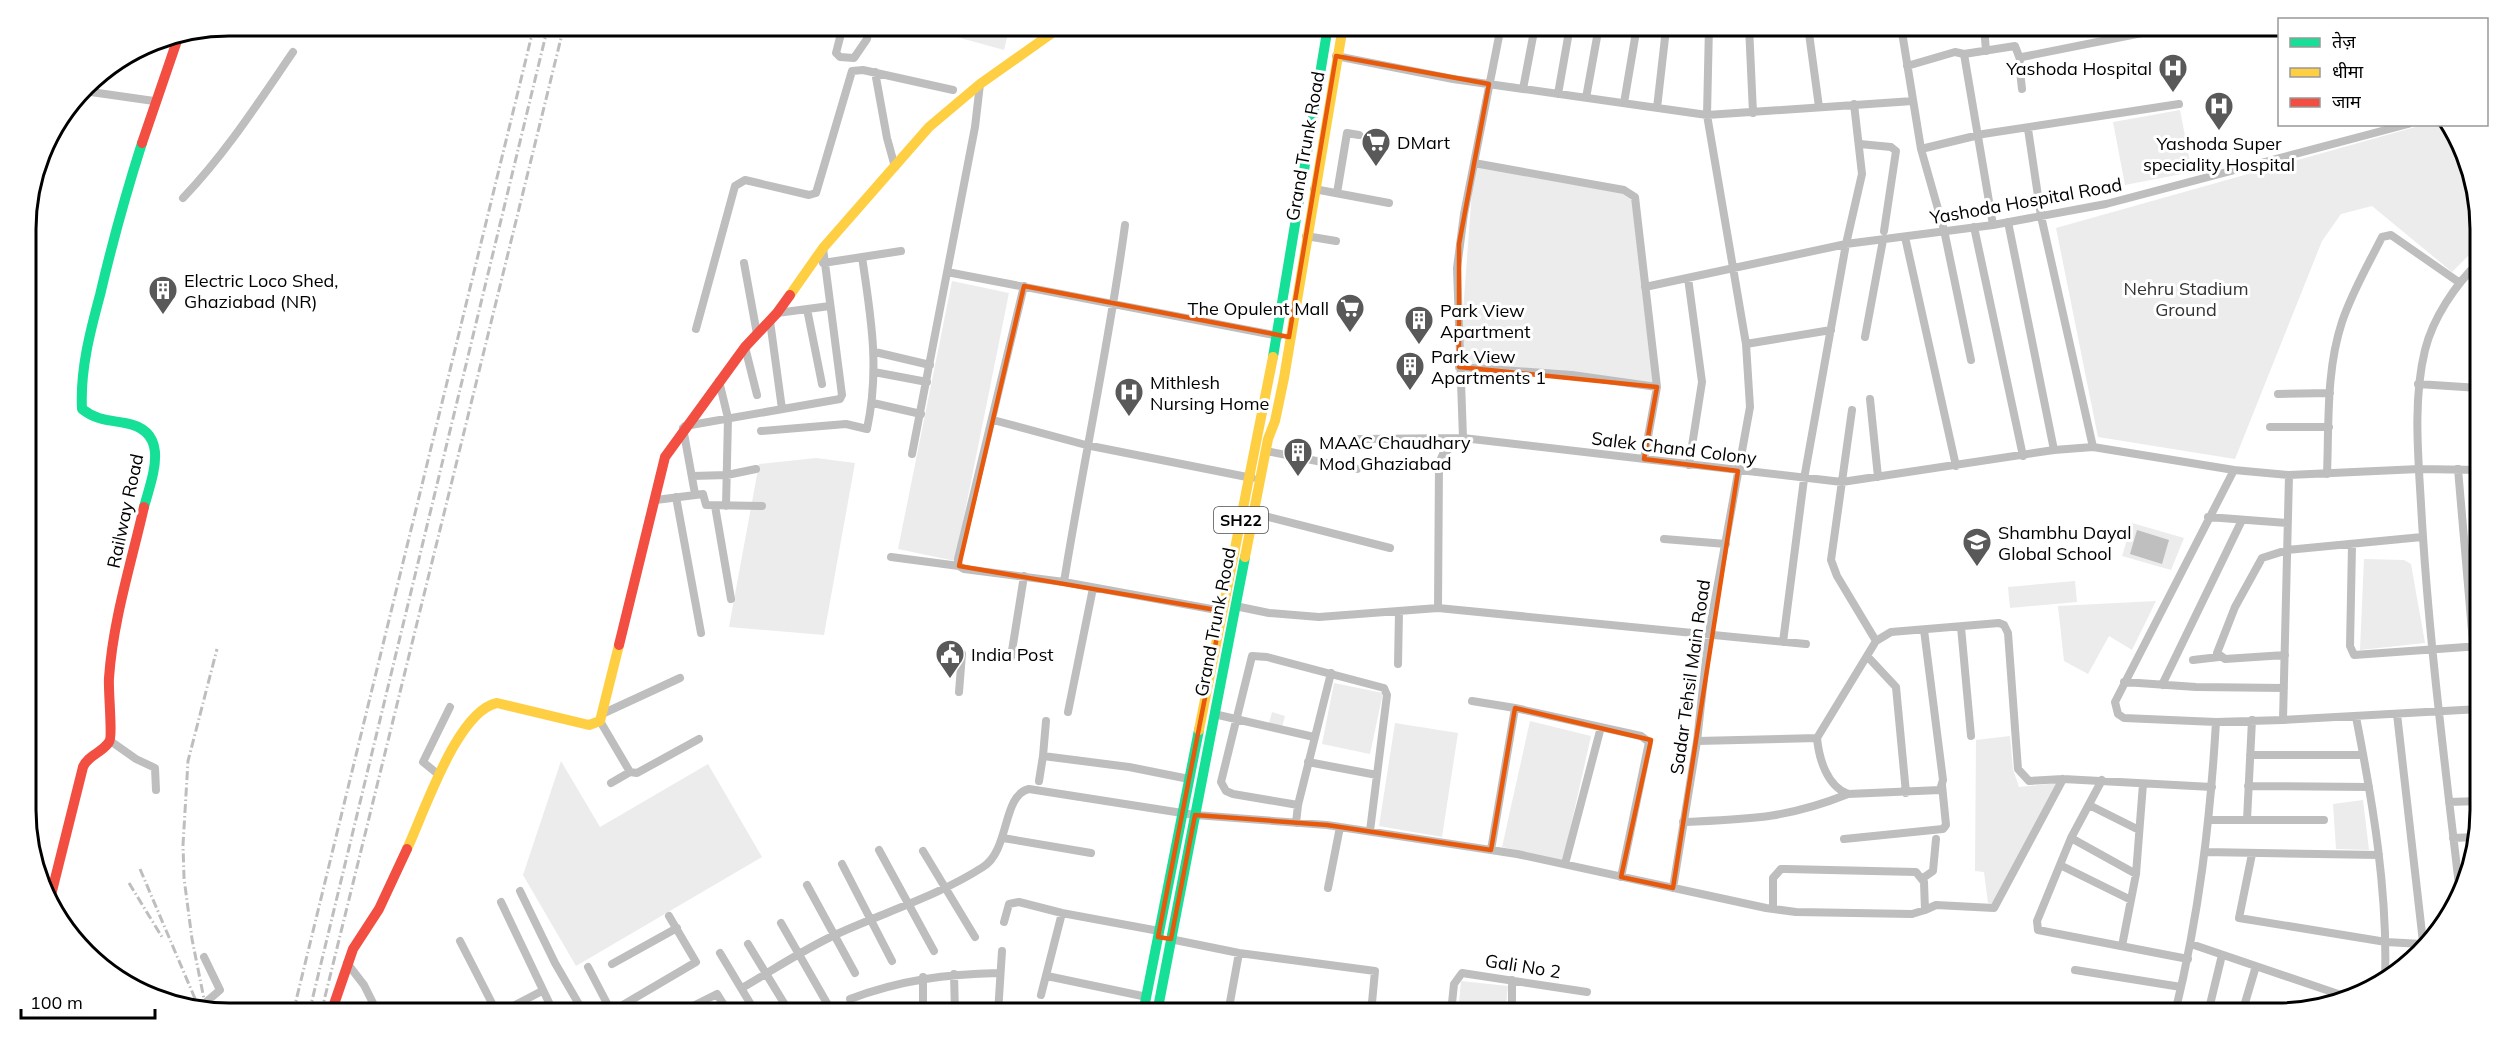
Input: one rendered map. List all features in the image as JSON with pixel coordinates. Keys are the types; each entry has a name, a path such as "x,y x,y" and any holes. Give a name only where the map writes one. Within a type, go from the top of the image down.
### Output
{"main road":[{"path":"334,1003 347,963 389,888 439,776 464,730 487,705 505,704 589,725 601,718 616,647 667,452 684,427 745,347 773,317 823,249 929,127 980,84 1048,36"},
{"name":"Grand Trunk Road","path":"1146,1003 1189,779 1255,478 1326,36"},
{"name":"Grand Trunk Road","path":"1158,1003 1214,714 1227,606 1253,513 1255,478 1275,421 1341,36"},
{"name":"Railway Road","path":"109,740 111,734 107,697 111,646 157,454 148,433 137,426 117,420 94,419 82,409 81,398 88,348 100,296 154,101 176,44"},
{"path":"53,888 83,767 86,760 109,740"}],"street":[{"path":"840,36 836,53 840,57 854,58 867,36"},
{"path":"1437,608 1439,463 1443,454 1463,438 1457,268 1464,214 1499,36"},
{"path":"1523,89 1533,36"},
{"path":"1558,94 1568,36"},
{"path":"1586,98 1597,36"},
{"path":"1624,104 1637,36"},
{"path":"1657,108 1665,36"},
{"name":"Sadar Tehsil Main Road","path":"1672,888 1697,741 1709,633 1750,407 1746,344 1735,268 1707,115 1709,36"},
{"path":"1749,36 1753,113"},
{"path":"1809,36 1820,107"},
{"path":"1902,36 1922,149 1944,230 1971,360"},
{"path":"1985,36 1986,51"},
{"path":"2020,58 2128,36"},
{"path":"1907,66 1955,52 1964,54 2015,46 2020,58 2022,89"},
{"path":"183,198 213,167 240,132 293,52"},
{"path":"1964,54 1993,225"},
{"path":"1336,56 1489,84 1707,115 1913,101"},
{"path":"696,329 735,186 745,180 809,195 816,193 852,71 858,69 875,72 953,90"},
{"path":"875,72 895,167"},
{"path":"912,454 975,127 980,84"},
{"path":"94,92 154,101"},
{"path":"1783,642 1804,479 1846,244 1862,174 1854,104"},
{"path":"1922,149 1979,137 2179,104"},
{"name":"Yashoda Hospital Road","path":"1645,287 1846,244 1993,225 2157,192 2401,126"},
{"path":"2028,129 2041,216 2093,447"},
{"path":"1336,193 1347,133 1359,135"},
{"path":"1860,144 1891,147 1896,151 1884,231"},
{"path":"1474,163 1630,193 1638,204 1657,387 1644,459"},
{"path":"1314,189 1389,203"},
{"path":"2008,222 2054,450"},
{"path":"1064,582 1086,444 1114,303 1125,225"},
{"path":"1974,227 2023,456"},
{"path":"2327,474 2330,393 2342,322 2361,278 2385,235 2391,235 2460,283"},
{"path":"1306,236 1336,241"},
{"path":"1905,237 1956,466"},
{"path":"1865,337 1882,240"},
{"path":"695,495 684,427 835,400 842,395 823,263 823,249"},
{"path":"823,263 901,251"},
{"path":"761,430 846,423 867,429 873,403 875,352 862,257"},
{"path":"744,263 757,334"},
{"path":"947,272 1277,335 1288,342"},
{"path":"2458,874 2422,537 2418,384 2425,347 2433,325 2460,283 2470,272"},
{"path":"1688,278 1702,382 1689,465"},
{"path":"959,566 958,559 1024,286"},
{"path":"782,409 773,317 830,306"},
{"path":"807,309 822,384"},
{"path":"1746,344 1831,330"},
{"path":"745,347 758,395"},
{"path":"875,352 930,365"},
{"path":"1459,367 1572,375 1657,387"},
{"path":"874,372 927,382"},
{"path":"719,381 728,418 726,506"},
{"path":"2418,384 2470,387"},
{"path":"2278,394 2330,393"},
{"path":"1870,399 1878,477"},
{"path":"873,403 921,414"},
{"path":"1852,410 1831,560 1837,576 1876,641"},
{"path":"993,420 1086,444 1255,478"},
{"path":"2270,427 2329,427"},
{"name":"Salek Chand Colony","path":"1358,439 1463,438 1842,482 2054,450 2093,447 2234,470 2289,475 2419,469 2470,470"},
{"path":"1266,451 1357,469"},
{"path":"692,476 727,475 756,469"},
{"path":"2458,469 2470,588"},
{"path":"2234,470 2124,682 2115,702 2118,714 2124,718 2216,722 2355,717 2470,709"},
{"path":"2283,720 2289,475"},
{"path":"656,500 703,494 706,505 762,506"},
{"path":"676,497 701,633"},
{"path":"715,506 731,599"},
{"path":"1253,513 1390,548"},
{"path":"2208,517 2287,523"},
{"path":"2162,685 2242,520"},
{"path":"2219,657 2217,648 2259,562 2266,555 2287,550 2422,537"},
{"path":"1664,539 1726,544"},
{"path":"2352,545 2350,646 2354,655 2470,647"},
{"path":"891,557 1269,613 1319,617 1437,608 1806,644"},
{"path":"1011,657 1024,576"},
{"path":"1068,711 1093,588"},
{"path":"1398,664 1399,611"},
{"path":"1848,794 1840,791 1827,774 1817,738 1876,641 1891,632 1999,623 2007,628 2018,769 2029,781 2102,780 2212,787"},
{"path":"1961,627 1971,736"},
{"path":"1844,839 1944,829 1946,825 1923,630"},
{"path":"959,692 962,654"},
{"path":"2193,660 2285,655"},
{"path":"1298,805 1226,791 1221,782 1252,656 1267,657 1384,687 1387,695 1370,831"},
{"path":"1867,656 1896,687 1906,793"},
{"path":"1296,823 1314,736 1331,674"},
{"path":"630,772 601,718 680,678"},
{"path":"2124,682 2284,688"},
{"path":"1472,701 1515,708 1641,736 1649,741 1621,877"},
{"path":"439,776 423,762 450,707"},
{"path":"1491,850 1515,708"},
{"path":"1214,714 1314,736"},
{"path":"2397,714 2422,936"},
{"path":"2355,717 2379,855 2386,942 2385,969"},
{"path":"2247,820 2252,720"},
{"path":"1039,781 1046,721"},
{"path":"2177,1003 2191,944 2205,852 2216,722"},
{"path":"1565,864 1601,727"},
{"path":"1697,741 1817,738"},
{"path":"611,783 630,772 637,773 699,739"},
{"path":"109,740 154,768 156,790"},
{"path":"2250,755 2363,755"},
{"path":"1043,756 1129,767 1189,779"},
{"path":"1308,762 1377,775"},
{"path":"742,988 834,935 983,868 995,858 1014,798 1029,789 1195,815 1340,827 1491,850 1773,909 1796,912 1912,914 1936,905 1994,908 2063,779"},
{"path":"2102,780 2071,838 2037,921 2038,930 2188,959"},
{"path":"2122,946 2136,874 2143,784"},
{"path":"1683,822 1789,815 1848,794 1936,792 1942,785"},
{"path":"2248,786 2369,787"},
{"path":"2449,802 2470,801"},
{"path":"2088,805 2139,830"},
{"path":"2209,820 2324,820"},
{"path":"1328,888 1340,827"},
{"path":"2454,838 2468,837"},
{"path":"1003,838 1091,854"},
{"path":"1923,878 1933,871 1936,838"},
{"path":"2071,838 2136,874"},
{"path":"879,850 934,951"},
{"path":"924,851 975,937"},
{"path":"2205,852 2379,855"},
{"path":"2252,854 2239,918 2386,942 2416,943"},
{"path":"842,864 892,961"},
{"path":"2060,865 2131,900"},
{"path":"1773,909 1773,878 1781,869 1916,872 1923,878 1925,910"},
{"path":"807,885 855,973"},
{"path":"520,891 555,963 578,1003"},
{"path":"501,902 549,1003"},
{"path":"1004,922 1009,904 1019,902 1239,953 1376,971 1372,1003"},
{"path":"1041,995 1062,913"},
{"path":"627,1003 696,962 669,916"},
{"path":"781,923 827,1003"},
{"path":"612,964 677,928"},
{"path":"460,941 493,1003"},
{"path":"748,944 784,1003"},
{"path":"2191,944 2337,994"},
{"path":"998,1003 1002,951"},
{"path":"720,953 750,1003"},
{"path":"1230,1003 1239,953"},
{"path":"2210,1003 2222,955"},
{"path":"204,957 220,990 207,1001"},
{"path":"347,963 364,985 373,1003"},
{"path":"2245,1003 2256,966"},
{"path":"588,967 607,1003"},
{"path":"2074,970 2181,987"},
{"path":"851,1003 850,999 923,977 999,972"},
{"name":"Gali No 2","path":"1452,1003 1454,984 1459,975 1470,973 1587,992"},
{"path":"954,974 955,1003"},
{"path":"1047,976 1147,997"},
{"path":"923,977 923,1003"},
{"path":"1512,980 1512,1003"},
{"path":"518,1003 542,991"},
{"path":"699,1003 717,994 723,1003"}],"highlighted area":[{"path":"1336,56 1489,84 1459,244 1459,367 1657,387 1644,459 1738,471 1673,888 1621,877 1651,740 1515,708 1491,850 1327,825 1195,815 1171,939 1158,937 1222,611 959,566 1024,286 1289,337"}],"green space":[{"path":"957,36 1008,36 1004,50"},
{"path":"2180,110 2192,172 2125,185 2113,122"},
{"name":"Nehru Stadium Ground","path":"2419,126 2439,126 2455,155 2463,179 2468,204 2470,254 2452,272 2372,206 2341,214 2322,241 2235,459 2098,437 2056,228"},
{"path":"1474,163 1624,190 1635,197 1657,387 1459,367"},
{"path":"952,281 1009,293 955,561 898,549"},
{"path":"816,458 855,463 824,635 729,627 759,464"},
{"path":"2132,523 2184,538 2171,570 2122,556"},
{"path":"2364,559 2404,560 2411,564 2425,643 2360,650"},
{"path":"2075,581 2077,602 2010,608 2008,587"},
{"path":"2156,601 2132,650 2109,636 2088,674 2064,661 2058,606"},
{"path":"1334,683 1383,693 1370,754 1322,744"},
{"path":"1272,712 1285,716 1282,727 1269,723"},
{"path":"1530,721 1591,736 1563,861 1502,847"},
{"path":"1395,723 1458,733 1442,837 1379,826"},
{"path":"2010,736 2013,769 2019,787 2058,783 1992,904 1988,903 1984,872 1975,871 1976,740"},
{"path":"561,761 600,827 708,764 762,857 576,966 523,875"},
{"path":"2363,800 2369,850 2336,849 2333,804"},
{"path":"1461,981 1508,986 1506,1003 1459,1003"}],"shaded area":[{"path":"2137,530 2169,540 2162,564 2130,554"}],"railway":[{"path":"295,1003 532,36"},
{"path":"311,1003 546,36"},
{"path":"323,1003 562,36"},
{"path":"204,1001 192,939 184,878 183,845 188,761 217,649"},
{"path":"140,869 195,1000"},
{"path":"129,883 162,937"}],"traffic: fast":[{"path":"1273,357 1326,36"},
{"path":"142,143 86,351 82,409 102,419 140,428 149,435 154,445 155,457 144,507"},
{"path":"1159,1003 1245,557"},
{"path":"1145,1003 1199,730"}],"traffic: slow":[{"path":"790,295 823,248 929,127 980,84 1048,36"},
{"path":"1245,557 1268,439 1275,421 1284,378 1341,36"},
{"path":"1199,730 1273,357"},
{"path":"407,849 432,789 455,743 468,724 482,710 497,703 589,725 600,721 619,645"}],"traffic: jam":[{"path":"142,143 176,44"},
{"path":"619,645 665,457 745,347 777,313 790,295"},
{"path":"53,888 83,767 106,746 110,738 111,656 118,613 144,507"},
{"path":"334,1003 353,949 379,909 407,849"}],"place":[{"name":"Yashoda Hospital","path":"2173,94"},
{"name":"Yashoda Super speciality Hospital","path":"2219,132"},
{"name":"DMart","path":"1376,168"},
{"name":"Electric Loco Shed, Ghaziabad (NR)","path":"163,316"},
{"name":"The Opulent Mall","path":"1350,334"},
{"name":"Park View Apartment","path":"1419,346"},
{"name":"Park View Apartments 1","path":"1410,392"},
{"name":"Mithlesh Nursing Home","path":"1129,418"},
{"name":"MAAC Chaudhary Mod Ghaziabad","path":"1298,478"},
{"name":"Shambhu Dayal Global School","path":"1977,568"},
{"name":"India Post","path":"950,680"}]}
